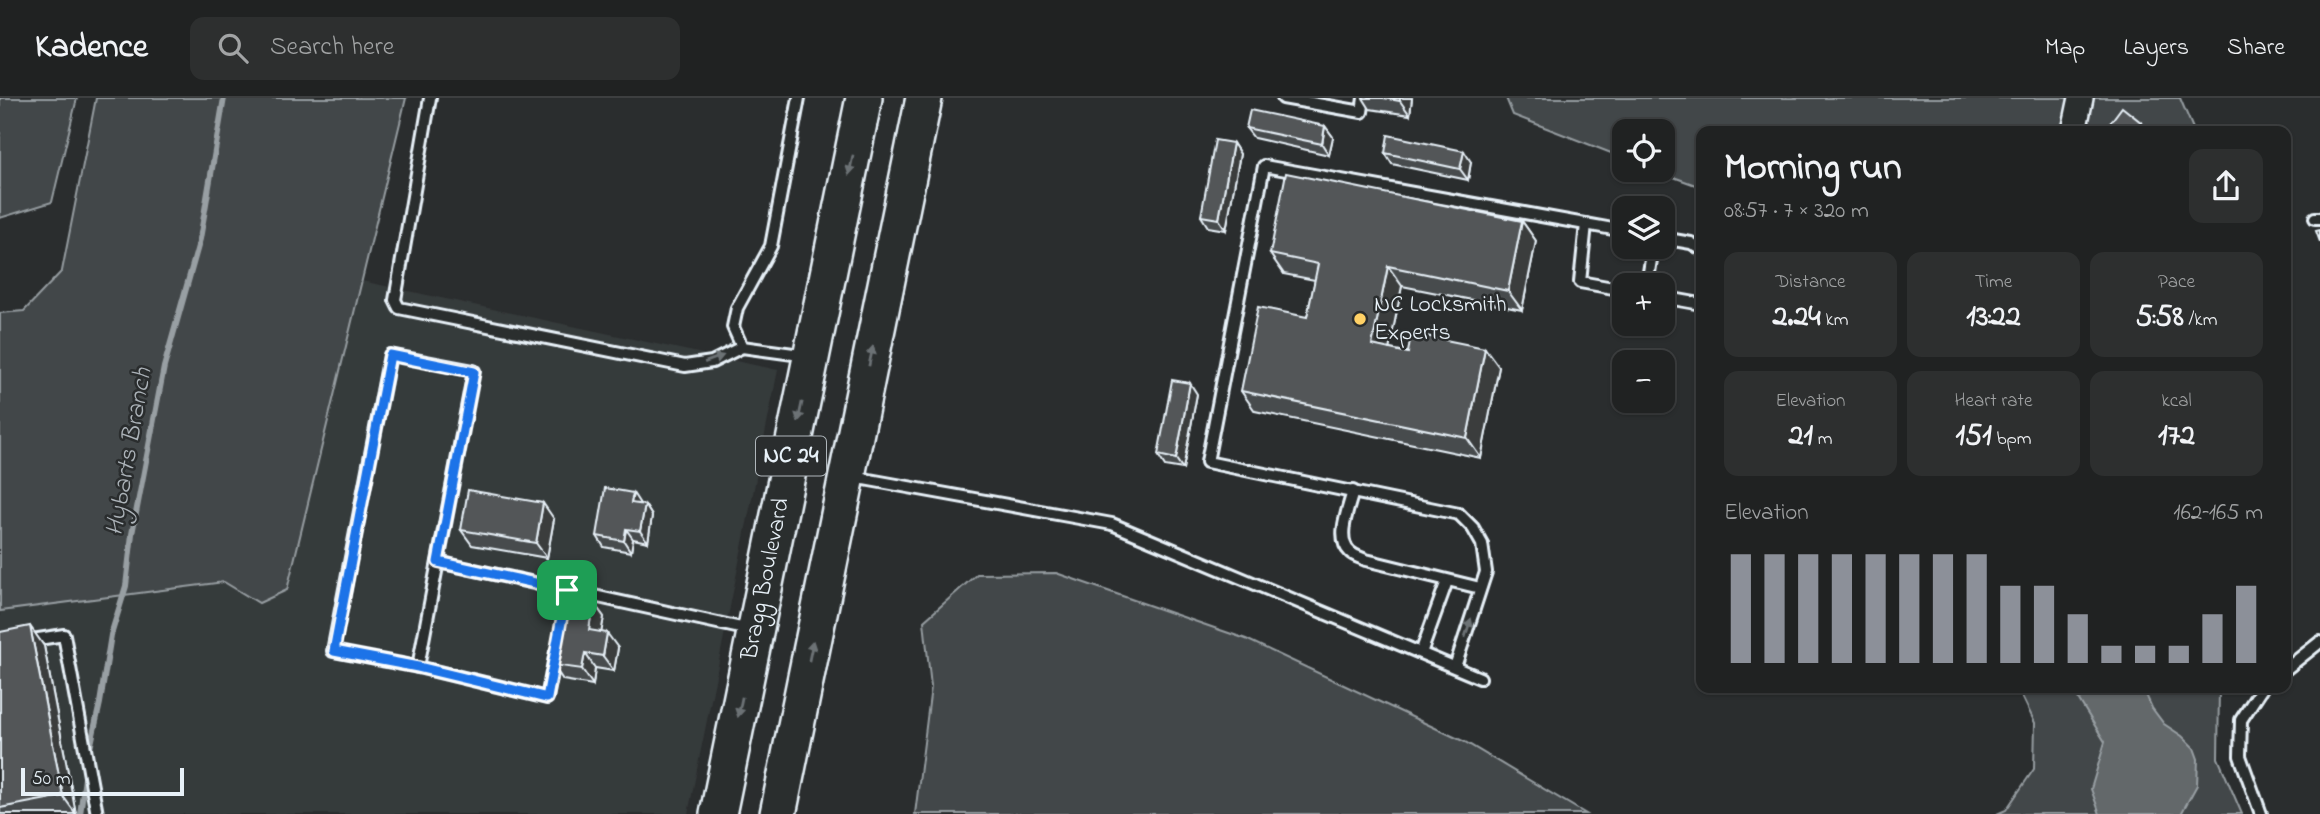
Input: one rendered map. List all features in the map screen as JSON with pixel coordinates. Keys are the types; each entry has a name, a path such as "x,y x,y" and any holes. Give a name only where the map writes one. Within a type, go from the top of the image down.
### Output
{"main road":[{"name":"Bragg Boulevard","path":"718,814 864,98"},
{"name":"NC 24","path":"778,814 924,98"}],"street":[{"path":"2075,126 2081,98"}],"lane":[{"path":"430,98 395,300 399,308 685,366 712,362 742,347 811,357"},
{"path":"742,347 733,327 737,308 771,246 799,98"},
{"path":"1283,98 1362,112 1364,98"},
{"path":"1455,667 1486,572 1482,544 1473,528 1459,514 1207,461 1264,166 1612,229"},
{"path":"1586,224 1580,282 1612,288"},
{"path":"1675,240 1696,246"},
{"path":"1675,299 1696,303"},
{"path":"418,667 474,372 390,355 334,651 418,667 547,698 557,644"},
{"path":"847,475 1112,524 1480,678"},
{"path":"1353,491 1343,531 1344,542 1350,552 1366,560 1480,588"},
{"path":"438,562 755,632"},
{"path":"1421,653 1447,581"},
{"path":"564,604 567,590"},
{"path":"0,645 64,635 97,814"},
{"path":"2291,665 2320,642"},
{"path":"2259,693 2241,720 2240,755 2261,814"}],"shaded area":[{"path":"0,98 77,98 52,202 0,218"},
{"path":"96,98 406,98 287,590 259,603 224,582 0,611 0,313 24,311 62,271"},
{"path":"1506,98 2180,98 2192,126 1696,126 1696,185 1675,178 1675,119 1612,119 1612,153 1513,115"},
{"path":"362,281 778,370 688,814 0,814 0,611 224,582 259,603 286,590"},
{"path":"1056,573 1246,639 1465,742 1586,814 915,814 931,687 924,621 977,574"},
{"path":"2020,693 2219,693 2218,758 2242,814 1997,814 2006,810 2034,769 2035,723"},
{"path":"2076,693 2145,693 2164,724 2194,748 2198,759 2197,785 2181,814 2100,814 2091,789 2105,742"}],"building":[{"path":"2122,107 2142,123 2139,126 2108,126"},
{"path":"1250,110 1325,126 1322,144 1246,128"},
{"path":"1388,135 1464,151 1460,169 1385,153"},
{"path":"1215,140 1233,143 1219,219 1201,216"},
{"name":"NC Locksmith Experts","path":"1286,173 1522,221 1508,291 1388,266 1372,345 1408,353 1411,333 1485,348 1467,438 1241,391 1258,307 1307,317 1318,264 1270,254"},
{"path":"1172,380 1190,383 1176,459 1158,455"},
{"path":"605,488 633,493 631,503 645,505 640,531 626,529 624,541 597,536"},
{"path":"468,490 543,503 536,543 461,530"},
{"path":"563,597 593,602 589,630 607,633 603,656 585,653 582,669 553,665"},
{"path":"30,626 63,796 0,808 0,632"}],"waterway":[{"name":"Hybarts Branch","path":"89,753 111,635 126,586 132,534 164,367 200,239 224,98"},
{"name":"Hybarts Branch","path":"80,814 86,771"}],"place":[{"name":"NC Locksmith Experts","path":"1360,319"}],"route":[{"path":"390,355 474,372 438,562 567,590 547,698 418,667 334,651 390,355"}]}
